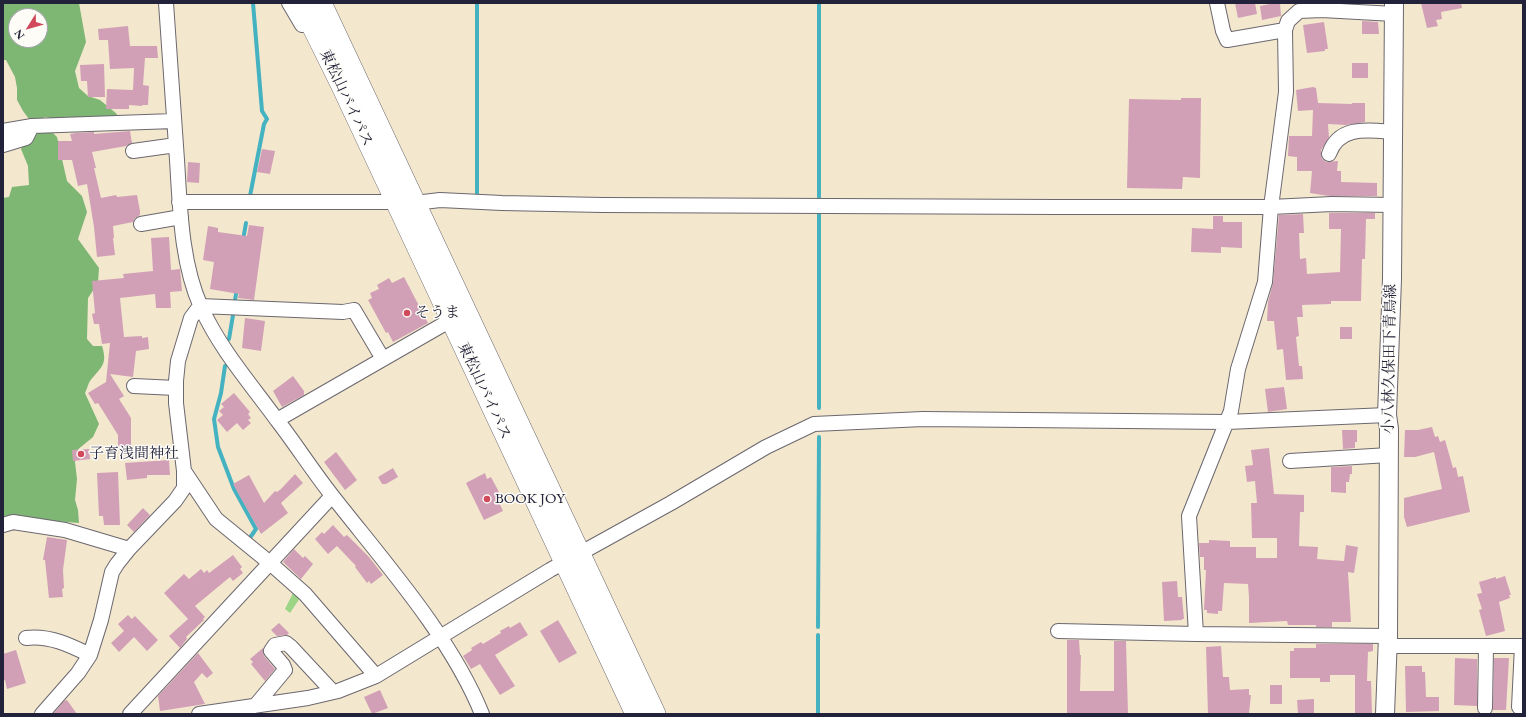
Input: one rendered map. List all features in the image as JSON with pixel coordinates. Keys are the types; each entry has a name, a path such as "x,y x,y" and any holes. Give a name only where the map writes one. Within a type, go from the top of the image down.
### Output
{"highway":[{"name":"東松山バイパス","path":"301,3 332,66 405,203 572,558 636,714"},
{"name":"東松山バイパス","path":"321,3 338,38 451,320 572,558 655,714"}],"main road":[{"name":"小八林久保田下青鳥線","path":"1385,714 1388,641 1389,455 1387,416 1392,279 1394,9"}],"street":[{"path":"166,3 179,202 184,243 200,306 232,362 277,420 332,496 408,592 440,637 458,666 482,714"},
{"path":"288,3 313,42 332,66"},
{"path":"331,3 338,38"},
{"path":"1217,3 1223,31 1227,40 1285,30"},
{"path":"1196,634 1189,516 1231,411 1238,368 1265,282 1271,207 1286,92 1285,30 1288,21 1299,11 1340,7 1394,9"},
{"path":"3,131 32,126 174,121"},
{"path":"3,145 26,138 32,126"},
{"path":"1329,154 1332,145 1346,134 1366,130 1393,132"},
{"path":"133,151 176,145"},
{"path":"179,202 405,203 440,200 603,205 1271,207 1332,204 1392,205"},
{"path":"141,224 181,217"},
{"path":"200,306 343,312 354,310 383,359"},
{"path":"42,714 78,673 90,655 101,620 112,572 117,564 129,549 175,501 184,488 184,471 176,403 178,361 190,318 200,306"},
{"path":"277,420 451,320"},
{"path":"134,386 176,388"},
{"path":"199,714 333,692 356,685 376,676 572,558 671,503 766,447 814,424 922,419 1227,422 1387,416"},
{"path":"1290,460 1389,455"},
{"path":"184,471 216,519 305,594 376,676"},
{"path":"130,714 332,496"},
{"path":"3,525 13,522 65,530 129,549"},
{"path":"1058,631 1196,634 1486,646 1522,646 1519,707"},
{"path":"26,638 58,641 69,644 90,655"},
{"path":"255,706 285,670 283,665 271,651 275,645 286,643 333,692"},
{"path":"1485,708 1486,646"}],"green space":[{"path":"3,3 79,3 86,42 75,71 79,88 88,96 100,100 117,114 115,118 105,119 96,117 64,120 45,117 38,120 29,119 17,100 15,77 6,60 3,60"},
{"path":"33,130 50,130 57,137 67,181 82,196 87,212 78,239 99,268 98,283 88,298 87,339 93,346 102,346 104,352 104,362 90,381 85,393 99,424 93,437 76,451 75,462 77,479 75,500 78,510 79,523 41,520 3,522 3,198 9,197 12,187 29,185 28,166 21,149"},
{"path":"295,589 302,595 290,613 285,609"}],"building":[{"path":"1235,3 1255,3 1257,14 1238,18"},
{"path":"1280,3 1281,16 1262,20 1260,6"},
{"path":"1421,3 1461,3 1462,8 1441,12 1442,19 1436,20 1438,26 1427,28"},
{"path":"1362,21 1378,22 1379,34 1362,34"},
{"path":"1324,22 1328,49 1325,49 1325,51 1307,53 1303,25"},
{"path":"128,26 130,46 157,46 158,58 145,58 143,85 149,86 148,105 129,105 129,109 106,109 107,89 133,90 134,68 110,69 108,40 99,40 98,29"},
{"path":"1352,63 1368,63 1368,78 1352,78"},
{"path":"104,64 105,97 88,97 87,81 81,81 80,65"},
{"path":"1313,87 1316,88 1318,103 1365,103 1365,122 1346,125 1328,124 1329,138 1321,150 1321,155 1322,159 1326,162 1338,161 1337,171 1341,171 1341,182 1377,183 1377,196 1329,196 1310,193 1312,171 1297,171 1297,157 1288,156 1289,136 1312,136 1313,110 1298,111 1296,90"},
{"path":"1181,98 1201,98 1200,178 1183,177 1182,189 1127,188 1129,99 1181,100"},
{"path":"130,131 132,143 126,146 92,152 101,198 116,195 117,197 137,195 140,211 140,215 135,218 133,222 113,226 115,255 97,257 87,184 78,186 72,160 58,160 58,141 72,141 70,134 76,133 94,132 94,134"},
{"path":"262,149 275,151 270,174 257,172"},
{"path":"188,162 200,163 199,183 187,182"},
{"path":"1329,213 1375,213 1375,219 1366,219 1365,259 1362,259 1361,301 1331,301 1331,304 1302,305 1303,317 1297,317 1299,336 1296,337 1299,366 1302,366 1303,379 1286,380 1283,349 1277,350 1274,321 1267,321 1268,302 1273,283 1279,215 1303,214 1304,233 1299,233 1300,259 1306,258 1307,274 1340,272 1341,229 1329,229"},
{"path":"1213,216 1223,216 1223,222 1242,222 1242,248 1221,247 1221,253 1191,252 1192,228 1213,229"},
{"path":"249,225 264,227 254,300 238,298 239,294 210,289 214,262 203,260 208,226 218,228 218,232 247,236"},
{"path":"169,237 171,270 180,269 182,291 170,292 171,308 156,308 155,294 120,298 124,337 148,337 149,349 136,351 133,377 110,374 124,396 119,399 131,418 131,447 118,448 118,435 98,403 95,404 88,393 106,382 110,343 102,344 99,324 94,324 92,314 95,313 92,281 124,278 123,274 153,271 151,238"},
{"path":"404,277 428,323 393,342 388,332 386,333 368,300 372,298 370,293 379,289 377,285 389,278 392,283"},
{"path":"245,318 265,321 261,351 242,348"},
{"path":"1340,327 1352,327 1352,339 1340,339"},
{"path":"293,376 304,391 304,395 282,407 273,391"},
{"path":"1284,387 1287,409 1268,412 1265,389"},
{"path":"234,393 250,412 248,414 251,418 248,420 251,423 243,430 237,423 227,432 217,420 223,415 219,411 224,407 221,404"},
{"path":"1432,427 1435,437 1438,436 1440,442 1445,440 1453,468 1456,467 1458,477 1463,476 1470,512 1407,527 1404,517 1404,498 1442,489 1434,452 1415,457 1404,457 1405,430 1418,430"},
{"path":"1342,430 1357,430 1357,442 1355,442 1355,448 1343,449"},
{"path":"1269,448 1274,494 1304,495 1304,512 1300,512 1299,546 1318,547 1317,559 1344,561 1346,545 1358,547 1354,573 1348,572 1351,622 1332,622 1332,627 1316,627 1316,625 1288,625 1287,621 1249,623 1248,584 1224,583 1222,611 1218,611 1218,614 1207,613 1207,610 1204,610 1206,570 1204,570 1204,557 1200,557 1199,543 1209,543 1209,540 1230,541 1230,547 1256,547 1256,558 1277,558 1277,538 1252,538 1251,503 1257,503 1255,481 1247,482 1245,466 1253,465 1251,450"},
{"name":"子育浅間神社","path":"89,449 90,459 73,461 72,450"},
{"path":"336,452 357,480 345,490 324,462"},
{"path":"169,460 170,475 147,475 147,478 127,480 125,463"},
{"path":"1352,466 1352,474 1350,474 1349,482 1346,482 1346,493 1331,492 1331,467"},
{"path":"393,468 398,477 386,484 382,484 378,477"},
{"path":"118,472 120,525 104,525 103,516 99,516 97,473"},
{"path":"485,473 487,479 491,477 499,492 495,494 503,511 484,520 466,483"},
{"path":"295,474 303,483 281,503 288,513 261,534 233,484 249,475 264,503 275,491 277,492 281,489"},
{"path":"143,508 150,515 134,532 127,525"},
{"path":"333,525 344,537 347,535 369,557 383,575 371,584 369,581 367,583 355,567 356,566 337,546 328,554 315,539 322,532 324,534"},
{"path":"47,537 67,540 63,570 63,597 49,598 45,560 43,560"},
{"path":"294,549 303,558 305,556 313,564 301,579 283,562"},
{"path":"233,555 242,567 240,569 243,573 233,581 230,577 195,606 205,617 203,619 204,620 186,637 187,639 180,648 169,636 188,619 164,593 184,574 189,579 201,569 204,573 207,570 209,573"},
{"path":"1505,576 1511,595 1509,595 1510,598 1499,602 1505,631 1486,636 1479,610 1482,609 1477,594 1482,593 1479,582"},
{"path":"1177,581 1178,597 1182,597 1184,619 1164,621 1162,582"},
{"path":"128,615 132,619 135,616 158,640 147,651 134,637 119,652 111,643 124,631 118,624"},
{"path":"558,620 577,653 559,663 540,631"},
{"path":"520,622 528,635 495,655 515,686 500,695 480,664 471,669 463,656 472,650 471,648 481,642 483,644 501,633 500,631 509,626 510,628"},
{"path":"279,623 289,633 287,635 277,636 271,630"},
{"path":"1067,640 1079,640 1081,655 1080,691 1114,691 1114,641 1126,641 1128,714 1067,714"},
{"path":"1316,644 1373,644 1373,651 1368,652 1367,681 1371,681 1372,714 1355,714 1355,675 1330,675 1330,682 1320,682 1320,678 1290,678 1290,651 1294,651 1294,648 1316,648"},
{"path":"1221,646 1223,677 1229,677 1230,690 1249,689 1249,695 1251,695 1249,713 1208,714 1206,647"},
{"path":"263,648 264,656 275,669 265,681 251,664 253,662 250,659"},
{"path":"16,650 26,683 7,689 5,680 3,681 3,654"},
{"path":"198,653 213,673 207,678 202,673 194,682 205,704 160,711 158,696"},
{"path":"1455,658 1477,659 1477,706 1454,705"},
{"path":"1494,658 1509,658 1506,710 1493,710"},
{"path":"1405,666 1422,666 1422,672 1425,672 1426,697 1439,697 1439,711 1406,712"},
{"path":"1270,685 1282,685 1282,704 1270,704"},
{"path":"380,690 388,708 372,714 364,697"},
{"path":"1314,699 1314,714 1298,714 1297,700"},
{"path":"67,700 77,714 53,714 64,701"}],"waterway":[{"path":"250,196 264,124 267,119 262,111 253,3"},
{"path":"477,3 477,198"},
{"path":"819,3 819,197"},
{"path":"819,212 819,408"},
{"path":"243,240 246,223"},
{"path":"235,300 237,288"},
{"path":"229,339 233,315"},
{"path":"225,366 221,393 214,419 218,447 234,489 256,529 247,542"},
{"path":"818,627 819,437"},
{"path":"818,635 818,714"}],"place":[{"name":"そうま","path":"407,313"},
{"name":"子育浅間神社","path":"81,454"},
{"name":"BOOK JOY","path":"487,499"}]}
